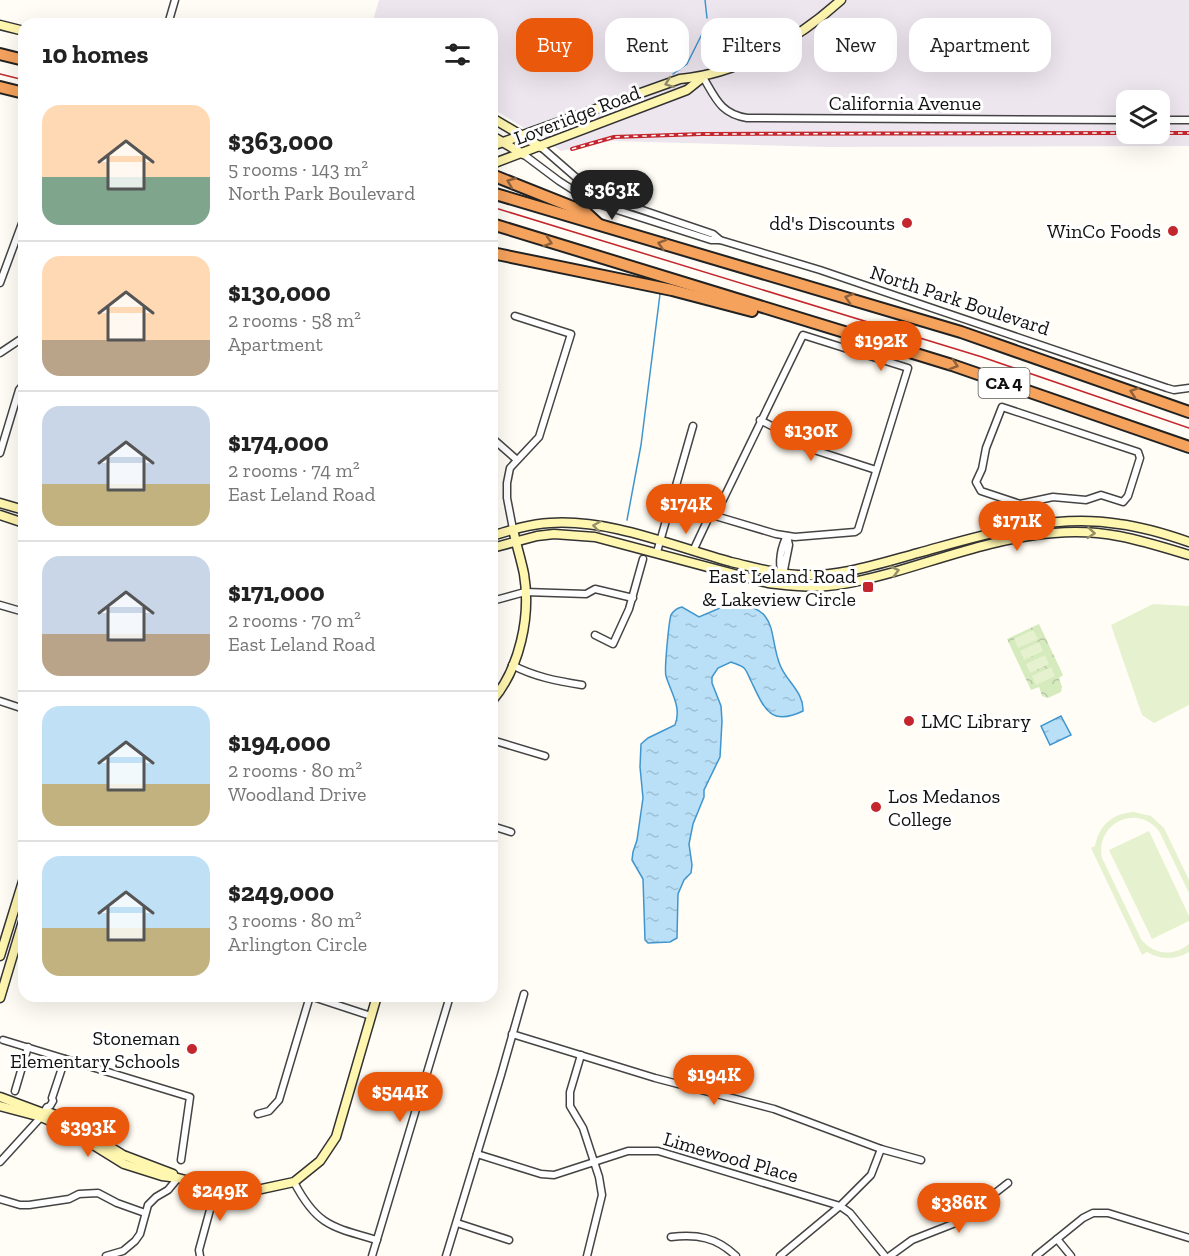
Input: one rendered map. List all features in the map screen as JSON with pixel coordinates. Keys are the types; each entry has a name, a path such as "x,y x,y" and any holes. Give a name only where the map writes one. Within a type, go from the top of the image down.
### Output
{"highway":[{"path":"0,54 18,53"},
{"path":"0,54 18,58"},
{"path":"0,87 18,92"},
{"path":"498,177 585,212 600,226"},
{"name":"CA 4","path":"498,195 961,332 1189,412"},
{"name":"CA 4","path":"498,226 952,365 1189,447"},
{"path":"498,254 672,290 797,323 817,324"}],"main road":[{"name":"Loveridge Road","path":"498,143 680,79 703,77 756,57 820,19 841,0"},
{"path":"0,25 18,30"},
{"name":"Loveridge Road","path":"498,162 687,90 703,77"},
{"path":"498,122 541,147"},
{"path":"498,139 523,154"},
{"path":"0,503 18,508"},
{"path":"0,515 18,521"},
{"path":"498,534 532,525 572,523 608,528 782,574 826,575 853,571 999,530 1031,524 1089,521 1116,523 1159,532 1189,542"},
{"path":"498,693 520,645 525,592 524,574 513,529"},
{"path":"498,546 554,534 595,537 781,585 826,586 857,582 997,543 1053,532 1083,532 1135,538 1189,555"},
{"path":"0,956 18,898"},
{"path":"0,999 18,938"},
{"path":"0,1097 44,1112 124,1164 162,1176 216,1188 248,1192 294,1182 320,1161 336,1137 375,1002"},
{"path":"0,1106 44,1112"}],"street":[{"path":"170,18 175,0"},
{"name":"California Avenue","path":"703,77 725,111 747,118 1116,120"},
{"path":"1170,120 1189,120"},
{"name":"North Park Boulevard","path":"541,147 595,194 713,234 720,240"},
{"name":"North Park Boulevard","path":"523,154 592,202 711,240 720,240 820,270 1167,388 1174,390 1189,388"},
{"path":"0,283 18,234"},
{"path":"513,529 508,514 507,483 510,468 539,437 571,334 515,316"},
{"path":"693,551 708,519 712,515 718,510 803,335 908,368 858,530 787,536 712,515"},
{"path":"0,353 18,341"},
{"path":"0,453 18,393"},
{"path":"1002,407 1138,452 1140,458 1128,496 1123,502 1101,495 1086,500 1053,497 1029,503 1020,504 981,491 976,482 1002,407"},
{"path":"760,420 797,439 808,448 876,470"},
{"path":"657,552 693,426"},
{"path":"498,443 517,460"},
{"path":"1029,503 1033,536"},
{"path":"781,585 789,545 787,536"},
{"path":"595,636 613,644 633,598 643,559"},
{"path":"498,599 525,592 586,594 595,589 633,598"},
{"path":"0,605 18,610"},
{"path":"512,665 548,680 582,685"},
{"path":"0,701 18,707"},
{"path":"498,742 544,756"},
{"path":"498,828 511,832"},
{"path":"446,1256 524,994"},
{"path":"258,1114 269,1111 279,1100 308,1002"},
{"path":"328,1002 371,1016"},
{"path":"372,1256 448,1002"},
{"path":"512,1034 656,1078 774,1109 881,1149 921,1160"},
{"path":"3,1040 190,1097 181,1160"},
{"path":"15,1091 28,1047"},
{"path":"581,1055 570,1092 570,1106 583,1128 599,1177 602,1195 587,1256"},
{"path":"0,1162 50,1106 65,1059"},
{"path":"780,1256 840,1206 871,1175 881,1149"},
{"name":"Limewood Place","path":"477,1154 541,1173 554,1174 628,1151 658,1151 840,1206 850,1213 888,1256"},
{"path":"106,1256 123,1251 135,1241 140,1234 145,1213 156,1197 168,1190 178,1178"},
{"path":"294,1182 306,1204 323,1222 377,1240"},
{"path":"888,1256 912,1240 958,1222 1008,1183"},
{"path":"200,1256 199,1251 216,1188"},
{"path":"0,1199 30,1205 98,1192 117,1203 145,1213"},
{"path":"1036,1256 1083,1218 1094,1213 1108,1213 1189,1238"},
{"path":"457,1224 509,1240"},
{"path":"671,1237 699,1236 725,1247 736,1256"},
{"path":"1057,1239 1071,1256"}],"shaded area":[{"path":"379,0 1189,0 1189,146 827,147 613,141 561,151 498,112 498,18 374,18"}],"green space":[{"path":"1153,604 1189,606 1189,705 1154,723 1142,715 1111,625"},
{"path":"1039,624 1063,675 1059,678 1061,692 1048,698 1042,696 1039,687 1031,690 1007,639"},
{"path":"1033,630 1038,639 1018,648 1014,639"},
{"path":"1039,642 1043,651 1024,660 1020,651"},
{"path":"1045,655 1049,664 1030,673 1026,664"},
{"path":"1051,667 1055,676 1036,685 1032,676"},
{"path":"1134,812 1151,816 1164,828 1189,880 1189,893 1159,831 1140,818 1129,818 1111,827 1105,835 1102,858 1141,939 1152,948 1164,952 1177,951 1189,944 1189,952 1178,956 1163,958 1147,952 1142,955 1091,848 1095,846 1100,832 1108,822 1120,815"},
{"path":"1149,831 1189,916 1189,921 1152,939 1109,850"}],"water":[{"path":"735,604 759,611 766,617 780,665 801,698 803,711 783,717 775,716 764,707 743,667 731,662 718,668 712,677 712,683 721,706 720,757 704,790 704,797 693,824 689,844 691,873 684,880 678,894 677,938 670,942 648,943 645,940 643,879 632,860 643,798 640,767 641,744 648,738 675,725 677,718 677,706 666,676 671,615 682,607 699,617"},
{"path":"1061,716 1071,735 1050,745 1041,726"}],"waterway":[{"path":"705,0 707,18"},
{"path":"673,74 687,64 701,36"},
{"path":"627,520 641,445 660,294"}],"tram line":[{"path":"0,74 18,78"},
{"path":"498,209 982,357 1189,428"}],"railway":[{"path":"572,149 614,137 702,134 1116,133"},
{"path":"1170,133 1189,133"}],"place":[{"name":"dd's Discounts","path":"907,223"},
{"name":"WinCo Foods","path":"1173,231"},
{"name":"East Leland Road & Lakeview Circle","path":"868,587"},
{"name":"LMC Library","path":"909,721"},
{"name":"Los Medanos College","path":"876,807"},
{"name":"Stoneman Elementary Schools","path":"192,1049"}]}
